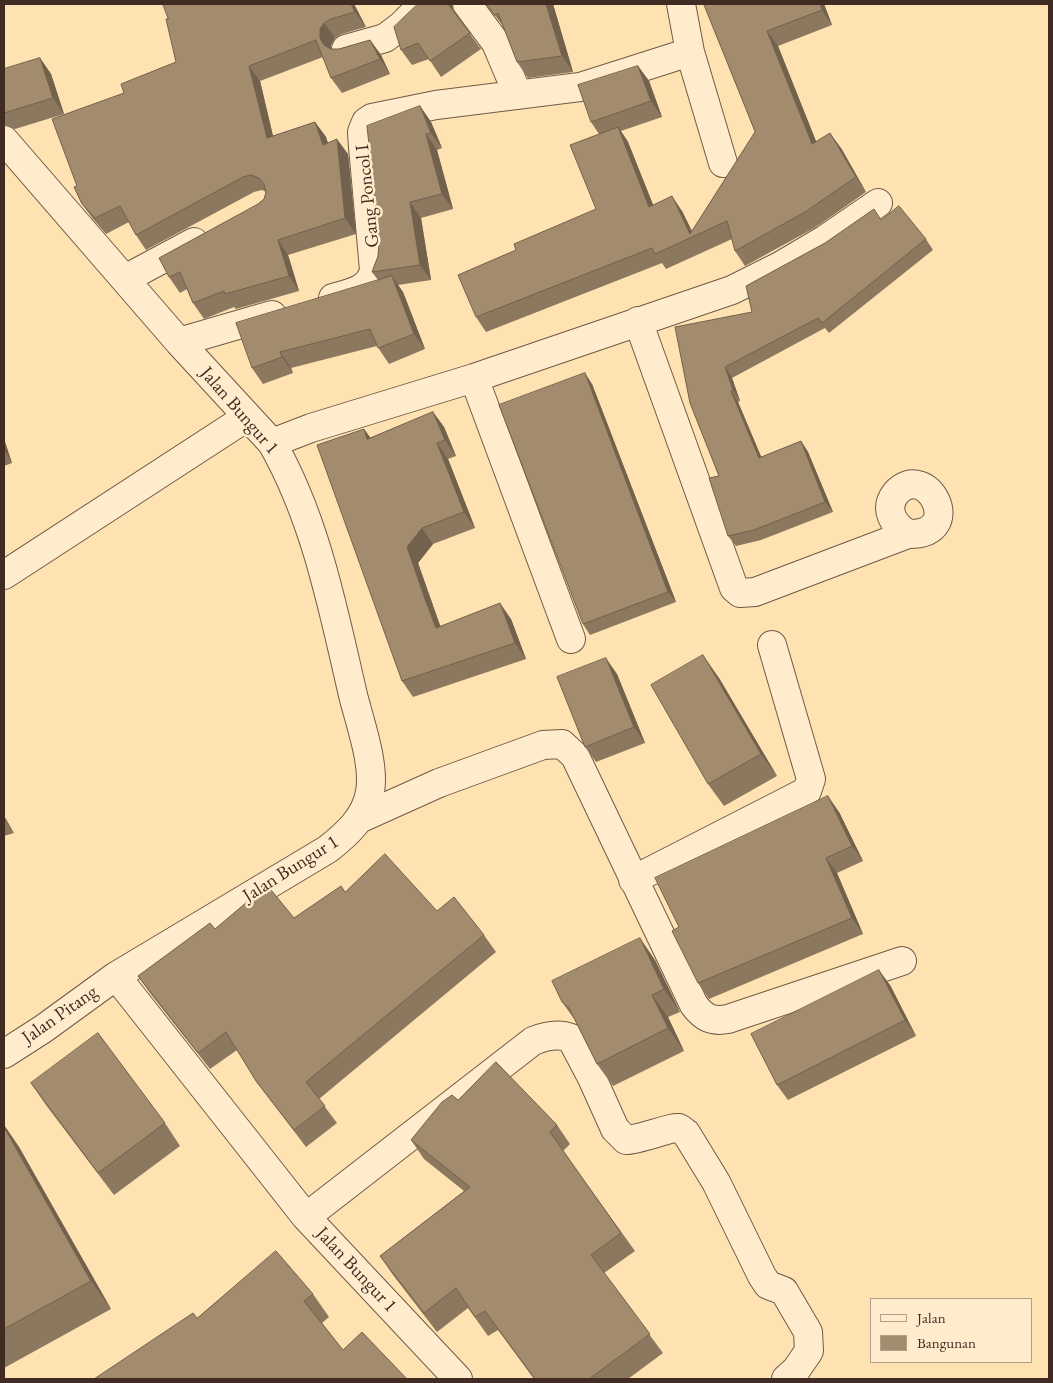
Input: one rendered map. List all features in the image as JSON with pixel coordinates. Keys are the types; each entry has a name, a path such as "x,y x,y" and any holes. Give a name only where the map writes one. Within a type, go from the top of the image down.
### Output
{"street":[{"path":"346,49 385,38 401,26 423,4"},
{"path":"467,4 496,43 518,95"},
{"path":"681,4 690,52 723,163"},
{"name":"Gang Poncol I","path":"179,342 357,291 373,277 374,259 362,132 366,122 372,118 436,104 580,87 690,52"},
{"name":"Jalan Bungur 1","path":"4,140 179,342 272,443 298,495 313,535 363,734 370,773 371,791 368,804 347,834 328,849 116,976 306,1218 458,1379"},
{"path":"272,443 311,428 474,378 732,290 780,266 878,203"},
{"path":"125,279 218,229"},
{"path":"638,321 734,588 740,593 755,592 908,534"},
{"path":"474,378 571,639"},
{"path":"4,575 247,417"},
{"path":"633,880 807,791 810,787 811,779 772,645"},
{"path":"359,819 439,784 543,745 562,744 575,756 633,880 694,1005 700,1013 714,1021 728,1019 902,961"},
{"name":"Jalan Pitang","path":"4,1054 43,1029 116,976"},
{"path":"306,1218 533,1041 545,1036 563,1035 571,1038 615,1129 626,1140 647,1137 673,1128 680,1128 686,1133 716,1182 762,1276 768,1285 784,1291 808,1332 809,1351 796,1370 786,1379"}],"building":[{"path":"163,4 351,4 355,12 324,23 320,29 320,38 324,45 331,49 339,49 370,40 380,59 331,78 316,40 249,66 267,138 315,122 323,145 337,139 345,218 278,240 289,276 225,294 224,291 193,303 180,272 169,277 159,258 258,204 264,199 266,192 264,184 259,178 251,175 243,177 136,235 120,206 95,218 82,204 74,187 77,186 52,119 124,93 121,84 176,62 166,19 168,19"},
{"path":"418,4 448,4 470,33 430,61 418,43 401,50 394,27"},
{"path":"487,4 546,4 562,56 517,62 498,13 495,15"},
{"path":"704,4 820,4 822,10 767,31 812,144 830,133 856,177 805,212 735,251 727,221 655,254 652,248 476,317 458,275 516,250 514,244 596,209 570,145 618,127 649,207 672,196 690,234 755,132"},
{"path":"40,58 53,98 4,113 4,69"},
{"path":"638,66 651,101 591,122 578,85"},
{"path":"420,106 431,133 426,134 442,194 410,202 420,265 372,272 378,256 379,242 367,126"},
{"path":"899,206 926,239 822,323 818,318 725,367 733,390 731,391 759,458 801,441 825,502 754,530 728,536 709,478 719,476 690,403 675,327 752,312 746,286 825,243 874,209 881,220"},
{"path":"392,276 414,334 378,348 370,329 280,352 282,357 252,368 236,323"},
{"path":"585,373 668,592 583,624 499,405"},
{"path":"433,412 445,440 437,443 464,512 422,528 407,547 425,599 436,628 500,603 515,643 402,681 317,445 364,429 367,439"},
{"path":"703,655 761,754 708,784 651,685"},
{"path":"606,658 634,727 585,747 557,677"},
{"path":"828,796 852,846 826,858 852,918 698,983 672,931 679,927 655,878"},
{"path":"385,854 437,911 454,897 484,935 306,1082 325,1106 294,1130 256,1081 226,1032 198,1053 138,976 210,923 215,929 267,885 294,918 341,886 345,892"},
{"path":"640,938 664,989 652,995 668,1028 597,1064 569,1008 562,1002 552,981"},
{"path":"879,970 905,1020 777,1085 751,1034"},
{"path":"98,1033 165,1123 98,1173 31,1083"},
{"path":"496,1062 557,1125 550,1132 621,1233 591,1255 650,1334 589,1379 535,1379 485,1311 475,1317 456,1288 424,1313 380,1256 470,1187 411,1140 442,1102 452,1095 458,1100"},
{"path":"4,1127 91,1281 4,1329"},
{"path":"276,1251 313,1294 304,1301 343,1350 362,1332 407,1379 94,1379 193,1313 197,1318"}]}
